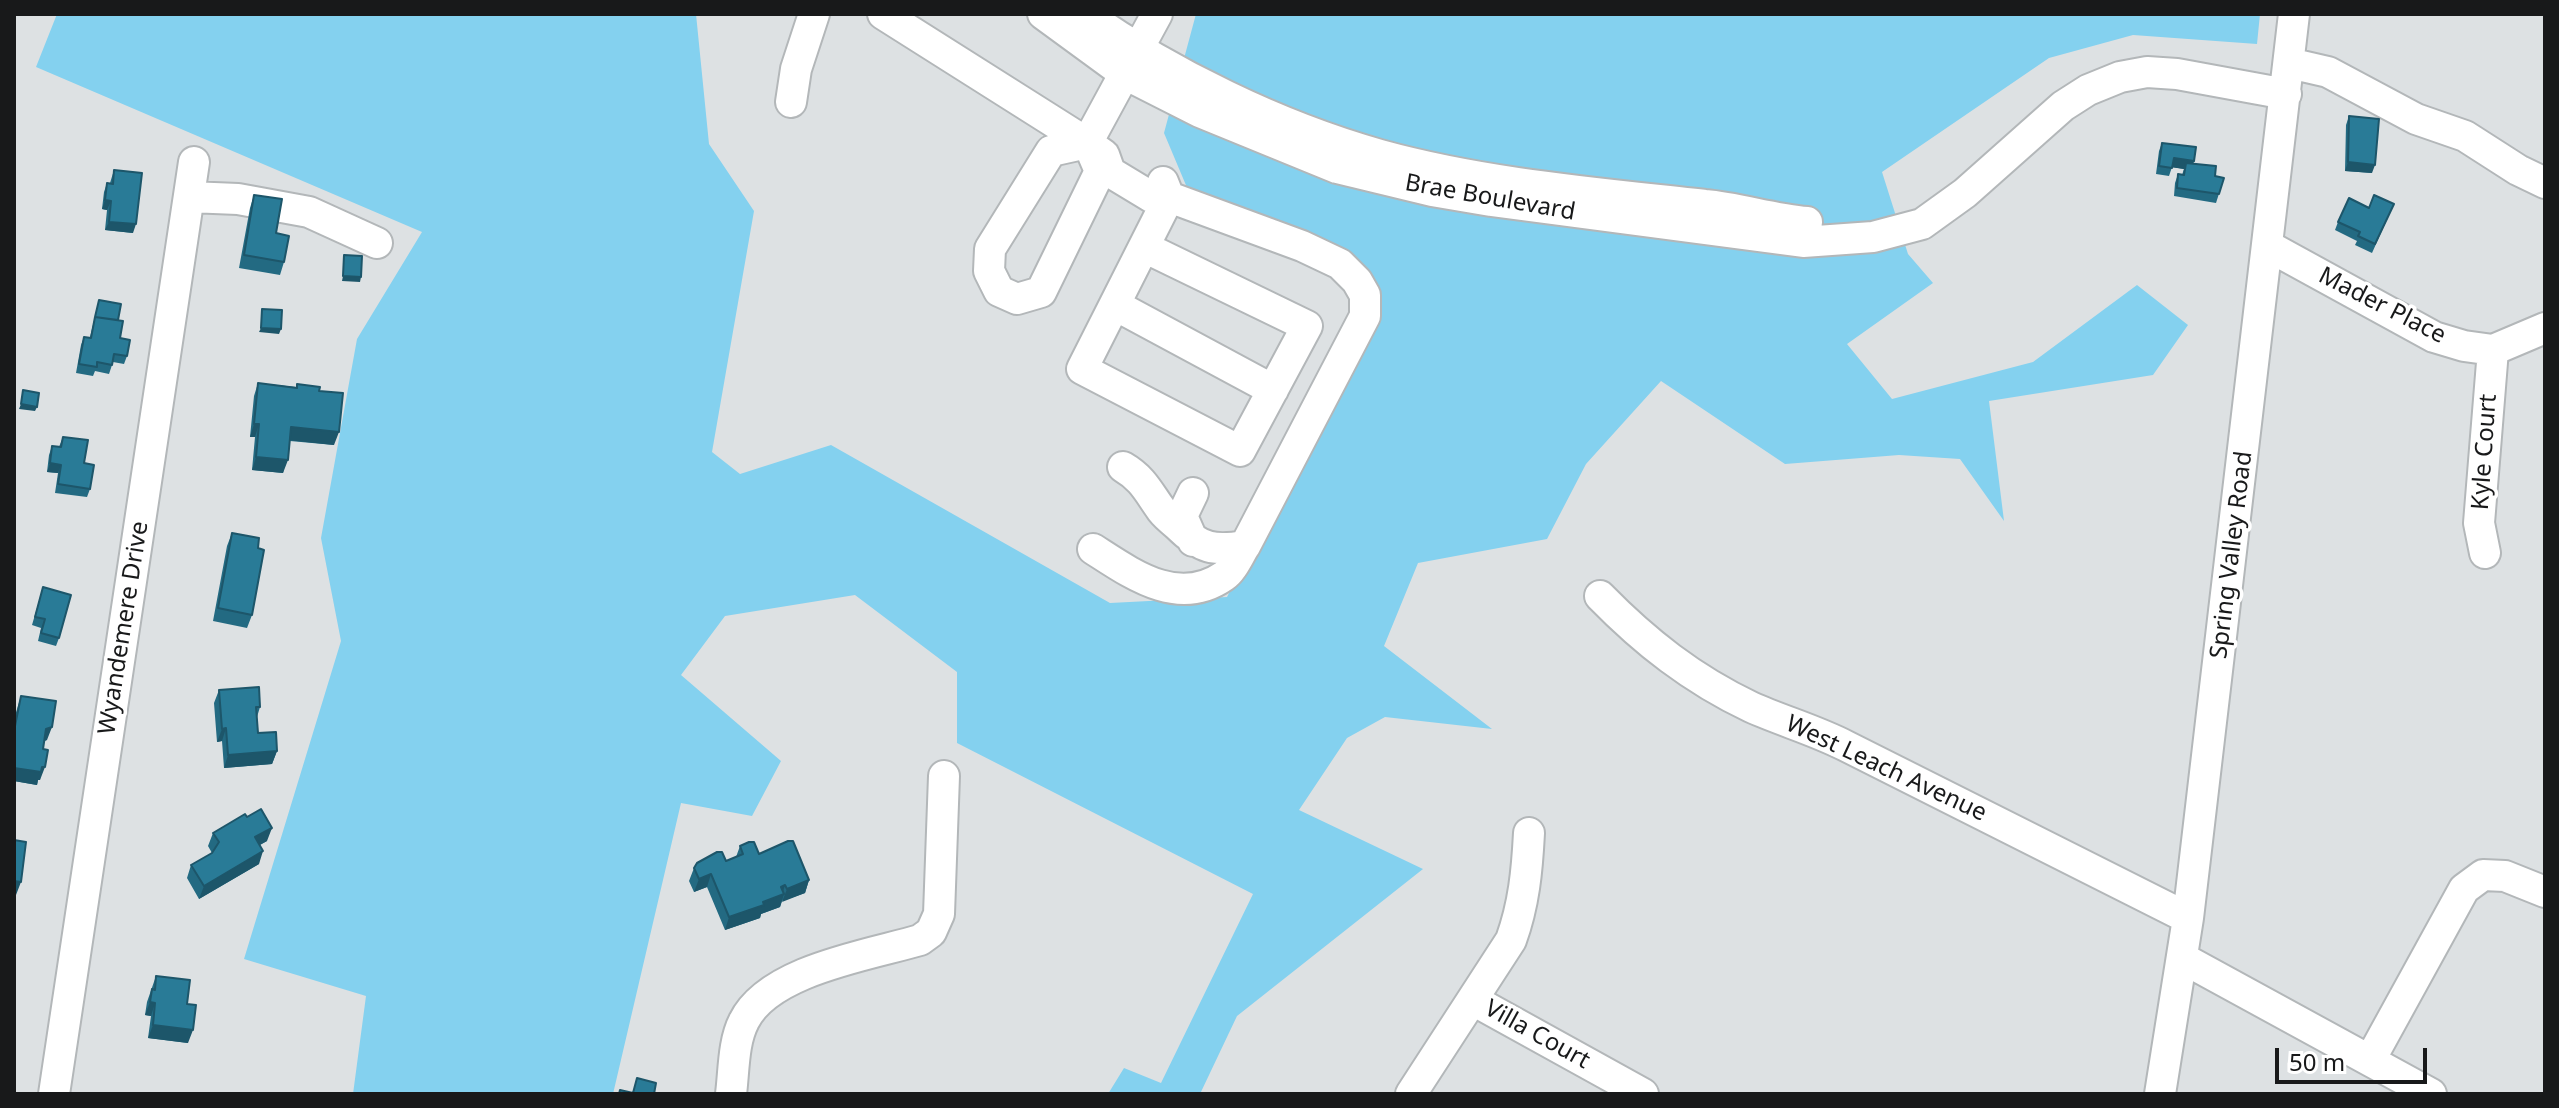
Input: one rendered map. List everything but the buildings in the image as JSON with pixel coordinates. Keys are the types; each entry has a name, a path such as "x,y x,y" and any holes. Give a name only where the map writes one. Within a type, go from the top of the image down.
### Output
{"street":[{"path":"791,102 796,69 814,14"},
{"path":"883,14 1095,149 1122,157 1164,183 1169,197 1082,369 1240,451 1307,326 1144,247"},
{"name":"Brae Boulevard","path":"1043,14 1131,62 1200,112 1337,168 1432,191 1491,201 1803,242 1873,237 1922,224 1965,193 2063,106 2088,90 2120,77 2147,72 2177,74 2286,94"},
{"name":"Brae Boulevard","path":"1085,14 1131,62"},
{"path":"1095,149 1051,151 990,249 989,271 999,291 1017,299 1041,292 1100,171 1095,149 1131,62 1157,14"},
{"name":"Spring Valley Road","path":"2160,1094 2188,918 2294,14"},
{"path":"2289,63 2328,72 2416,119 2465,136 2518,170 2545,183"},
{"name":"Wyandemere Drive","path":"54,1094 194,162"},
{"path":"189,197 238,199 309,212 377,243"},
{"path":"1093,549 1136,576 1167,590 1203,587 1226,575 1245,546 1365,316 1365,295 1357,281 1340,264 1302,246 1169,197"},
{"name":"Mader Place","path":"2268,246 2434,337 2493,350"},
{"path":"1115,305 1273,390"},
{"path":"2493,350 2545,328"},
{"name":"Kyle Court","path":"2485,553 2479,523 2493,350"},
{"path":"1123,467 1137,475 1150,489 1161,510 1193,541 1224,550 1245,546"},
{"path":"1168,473 1167,509 1193,541"},
{"path":"1193,493 1182,516 1193,541"},
{"name":"West Leach Avenue","path":"1600,596 1644,639 1714,689 1835,740 2188,918"},
{"path":"731,1094 738,1034 745,1018 774,989 799,975 920,940 931,932 939,914 944,776"},
{"path":"1411,1094 1511,940 1522,911 1527,883 1529,833"},
{"path":"2370,1060 2464,889 2483,875 2505,876 2545,892"},
{"path":"2182,958 2431,1094"},
{"name":"Villa Court","path":"1473,1000 1643,1094"}],"shaded area":[{"path":"57,14 696,14 709,144 754,211 712,452 740,474 831,445 1110,603 1227,597 1378,299 1188,190 1164,133 1196,14 2260,14 2257,44 2133,35 2049,58 1882,172 1908,254 1933,283 1847,344 1892,399 2033,362 2137,285 2188,325 2153,375 1989,401 2004,521 1960,459 1899,455 1785,464 1661,381 1586,464 1547,539 1418,563 1384,646 1492,729 1385,717 1347,738 1299,810 1423,869 1237,1016 1200,1094 1108,1094 1124,1068 1161,1083 1253,894 957,743 957,672 855,595 725,616 681,675 781,761 752,816 681,803 613,1094 353,1094 366,996 244,959 341,641 321,538 357,339 422,232 36,67"}]}
